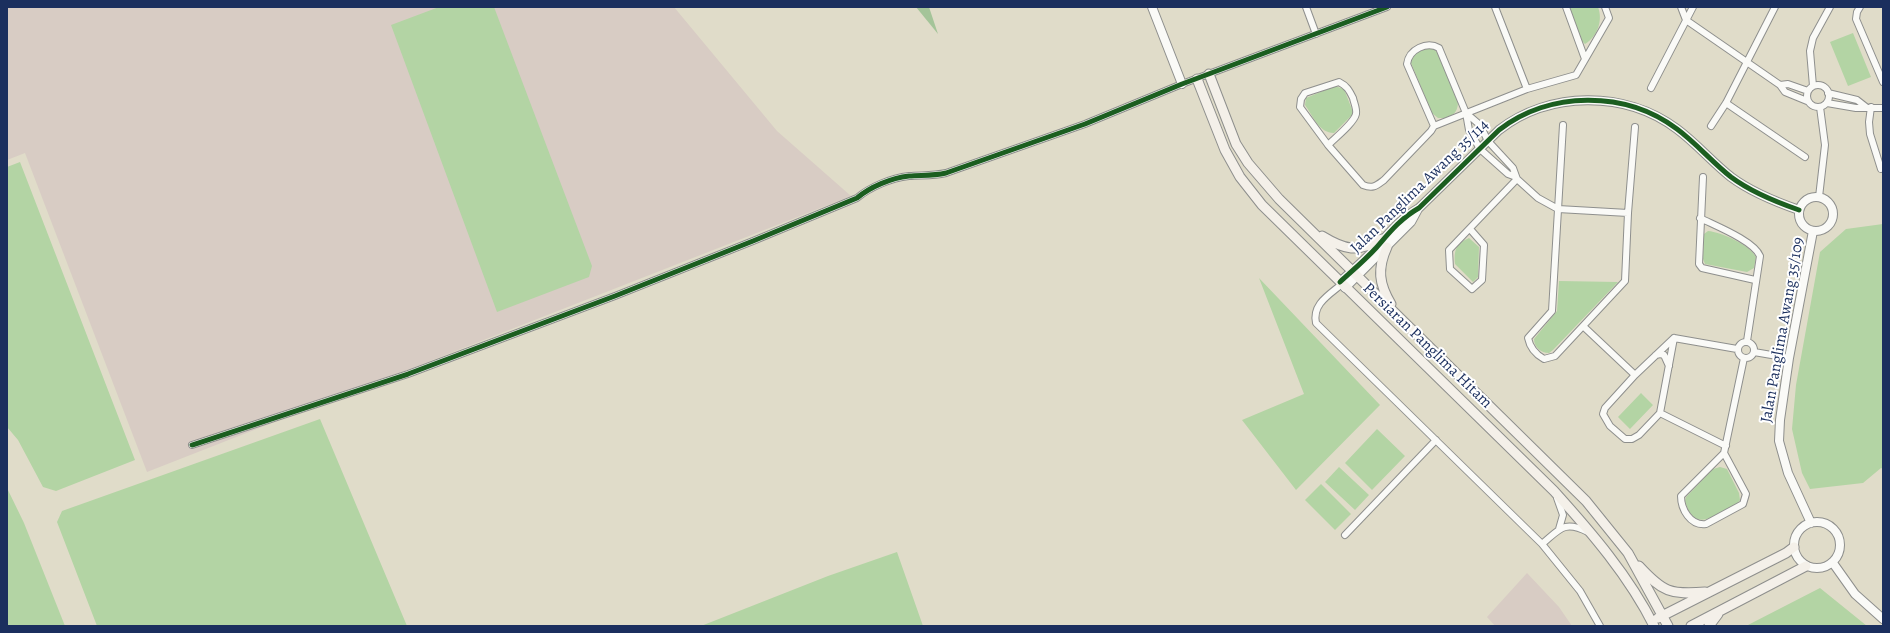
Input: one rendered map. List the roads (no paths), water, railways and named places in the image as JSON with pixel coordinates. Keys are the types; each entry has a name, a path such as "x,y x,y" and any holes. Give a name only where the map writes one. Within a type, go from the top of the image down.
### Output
{"main road":[{"name":"Persiaran Panglima Hitam","path":"1209,74 1236,144 1248,163 1279,199 1586,501 1628,553 1668,626"},
{"name":"Persiaran Panglima Hitam","path":"1197,78 1225,150 1240,177 1262,205 1554,491 1593,534 1623,576 1652,623"},
{"path":"1310,230 1336,245 1351,249 1384,243 1380,269 1382,290 1397,315"},
{"path":"1652,623 1662,615 1786,553 1794,547"},
{"path":"1628,553 1653,582 1665,590 1683,594 1710,591"},
{"path":"1690,626 1806,566"},
{"path":"1709,626 1720,611"}],"street":[{"path":"1152,7 1182,84"},
{"path":"1306,7 1316,34"},
{"path":"192,445 408,374 774,233 857,198 866,190 891,180 907,176 932,177 946,173 1085,124 1197,78 1387,7"},
{"path":"1495,7 1527,89"},
{"path":"1566,7 1585,59"},
{"path":"1328,145 1356,114 1356,106 1350,91 1346,86 1339,82 1305,93 1301,99 1300,107 1328,145 1364,185 1371,188 1384,180 1434,126 1527,89 1560,81 1576,75 1609,18 1605,7"},
{"path":"1681,7 1686,20 1747,61 1780,85 1785,92 1808,101 1812,106 1820,107 1827,103 1856,108 1883,108"},
{"path":"1651,88 1693,7"},
{"path":"1711,126 1726,103 1775,7"},
{"path":"1813,86 1810,51 1812,38 1830,7"},
{"path":"1860,7 1857,12 1856,19 1883,82"},
{"path":"1434,126 1407,64 1408,57 1412,52 1420,48 1434,45 1439,48 1466,113 1469,130 1480,149 1508,174 1517,178 1538,198 1558,209 1628,213"},
{"path":"1780,85 1788,84 1808,91"},
{"path":"1808,101 1808,91 1813,86 1820,86 1828,93 1857,100 1869,107"},
{"path":"1827,103 1828,93"},
{"name":"Jalan Panglima Awang 35/114","path":"1342,285 1384,243 1411,222 1418,208 1511,120 1558,102 1591,100 1605,101 1625,105 1651,114 1677,129 1747,188 1799,210"},
{"path":"1726,103 1805,158"},
{"path":"1819,197 1825,145 1820,107"},
{"path":"1869,107 1870,134 1880,161 1881,169"},
{"path":"1466,113 1480,125 1488,141 1514,168 1517,178"},
{"path":"1562,125 1552,311 1528,338 1535,354 1544,359 1555,356 1625,281 1628,213 1635,127"},
{"path":"1703,177 1698,258 1702,268 1755,280"},
{"path":"1470,229 1484,245 1482,280 1472,289 1450,269 1450,250 1517,178"},
{"path":"1819,197 1828,202 1833,212 1833,217 1827,227 1823,230 1814,231 1802,224 1799,210 1803,202 1807,199 1819,197"},
{"path":"1700,218 1749,244 1758,251 1760,256 1755,280 1747,342"},
{"name":"Jalan Panglima Awang 35/109","path":"1811,523 1788,473 1779,441 1780,420 1789,358 1814,231"},
{"path":"1342,285 1319,304 1314,314 1316,322 1542,544 1580,591 1600,626"},
{"path":"1583,326 1635,375"},
{"path":"1674,338 1737,349"},
{"path":"1674,338 1660,413 1638,435 1629,440 1621,437 1606,421 1603,414 1605,408 1635,375 1674,338"},
{"path":"1737,349 1740,344 1747,342 1753,346 1754,352"},
{"path":"1737,349 1740,356 1744,358"},
{"path":"1754,352 1789,358"},
{"path":"1744,358 1749,357 1754,352"},
{"path":"1654,356 1660,354 1664,355 1669,366"},
{"path":"1660,413 1725,450 1746,494 1743,504 1706,524 1700,524 1693,521 1686,514 1681,504 1681,496 1725,450 1744,358"},
{"path":"1345,536 1436,440"},
{"path":"1554,491 1563,515 1559,529"},
{"path":"1819,522 1834,528 1838,535 1840,550 1833,563 1820,569 1806,566 1796,554 1794,547 1798,532 1811,523 1819,522"},
{"path":"1542,544 1559,529 1574,525 1593,534"},
{"path":"1833,563 1855,594 1883,619"}]}
